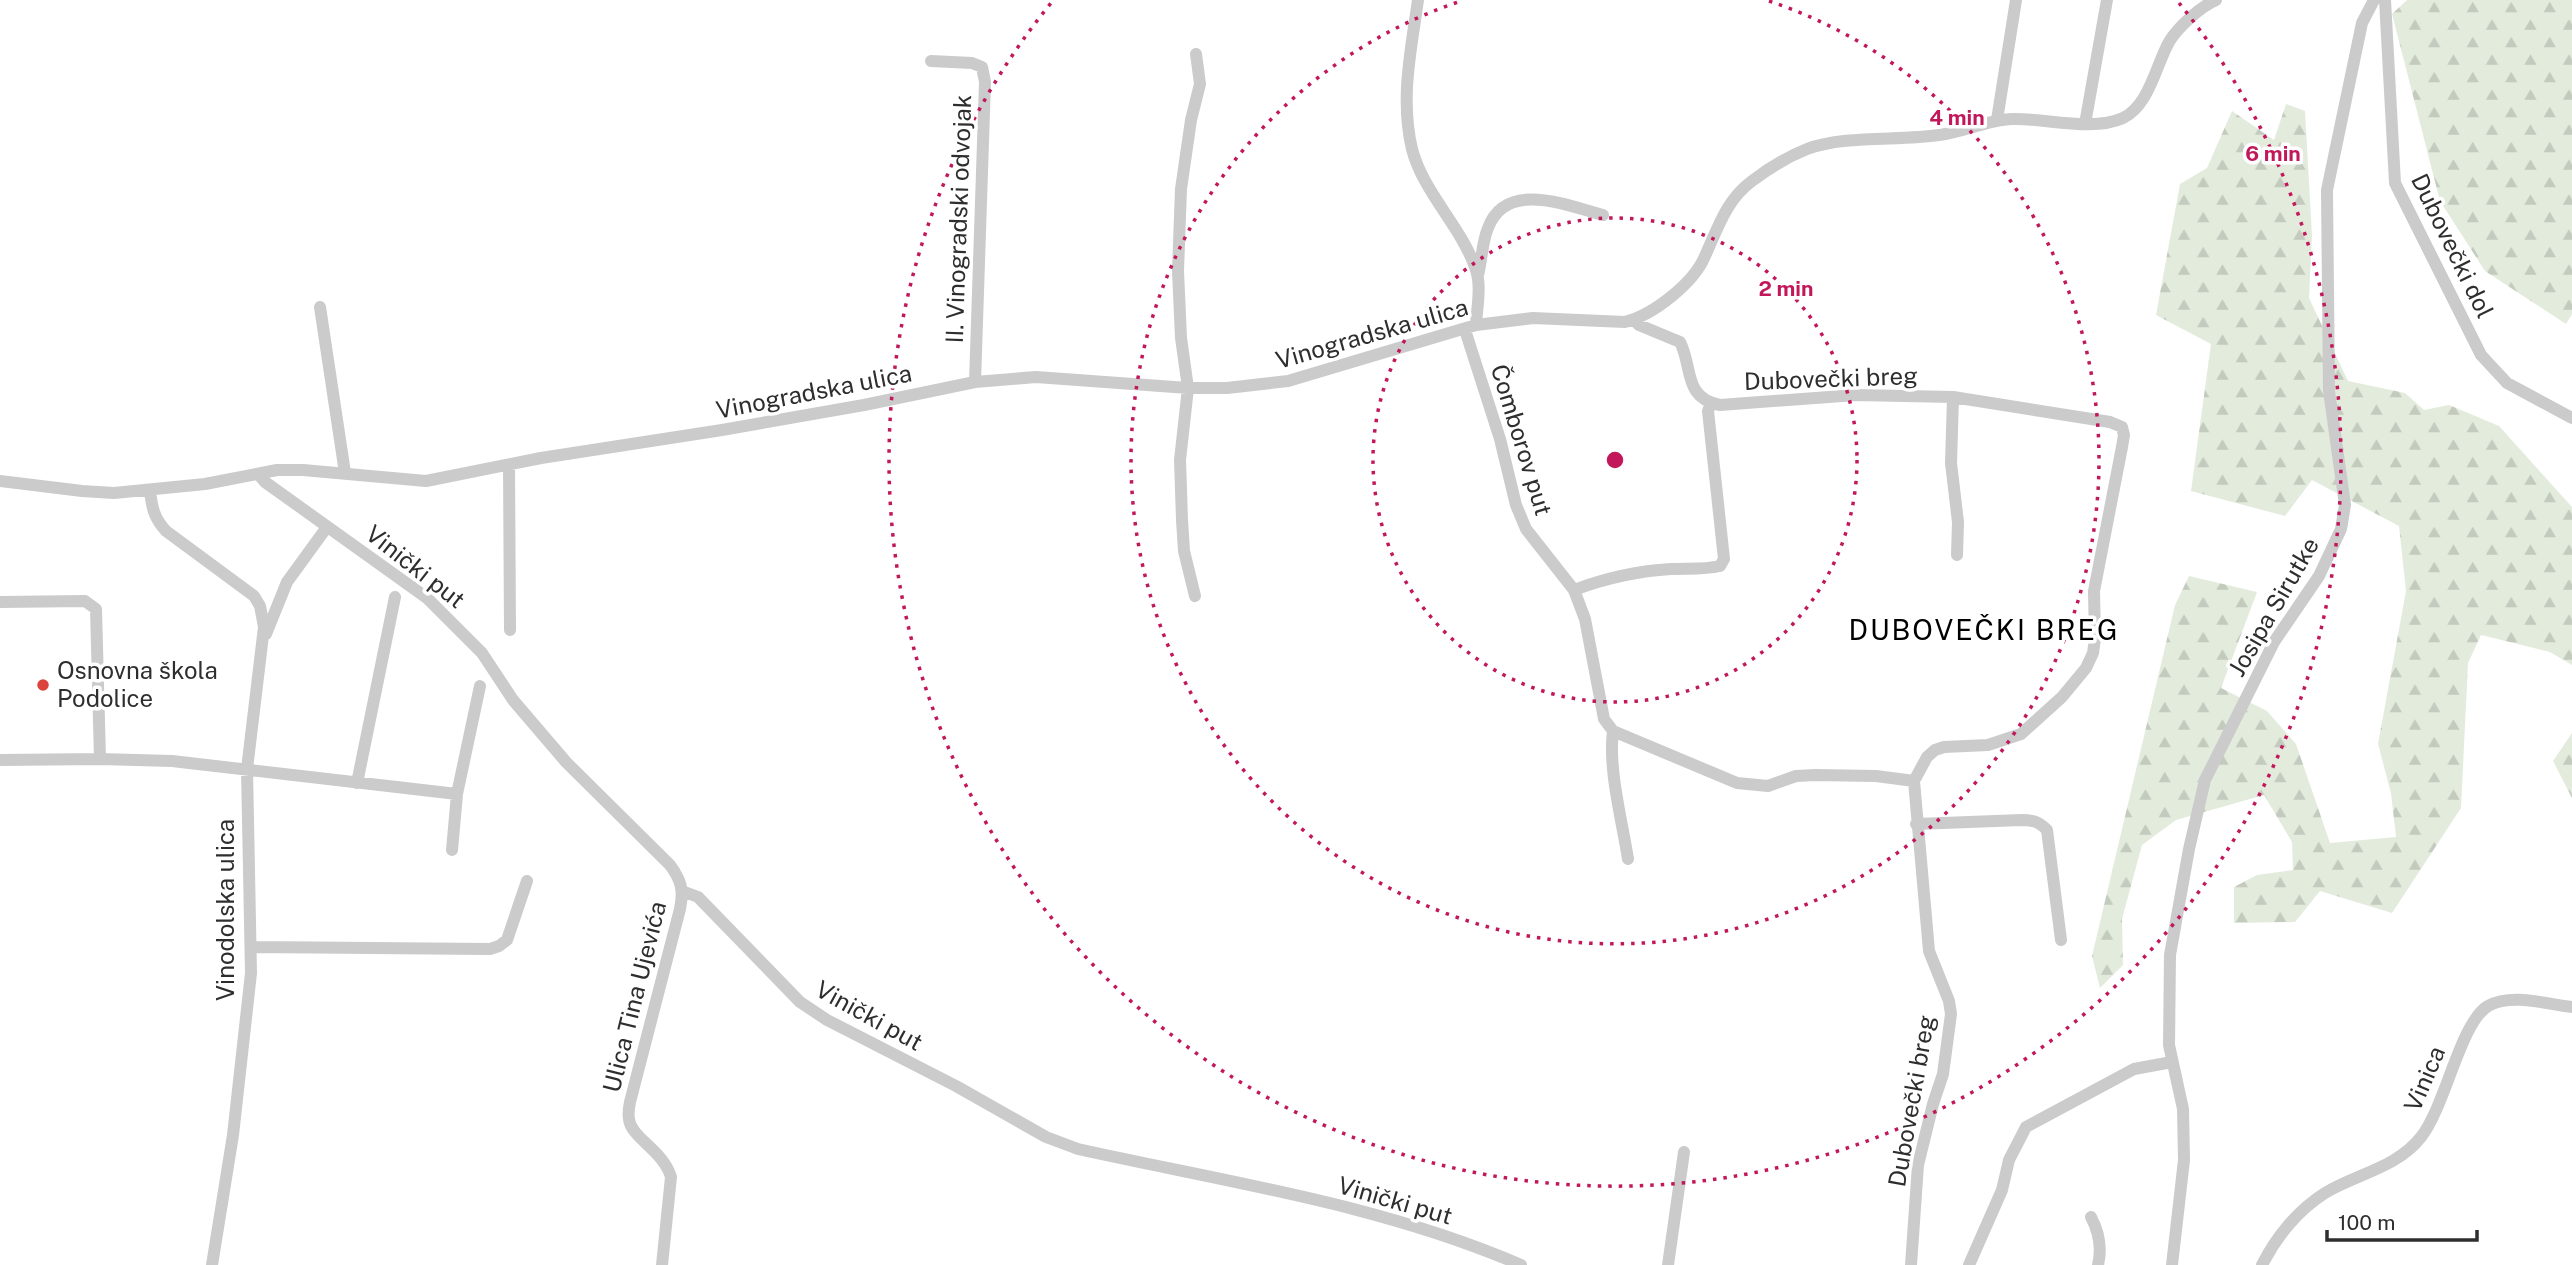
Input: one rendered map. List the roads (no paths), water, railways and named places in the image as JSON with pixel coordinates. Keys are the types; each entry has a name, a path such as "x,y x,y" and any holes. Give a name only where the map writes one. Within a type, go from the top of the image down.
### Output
{"street":[{"path":"1418,0 1405,93 1413,151 1423,175 1475,266 1478,276"},
{"path":"1997,120 2016,0"},
{"path":"2085,124 2107,0"},
{"name":"Vinogradska ulica","path":"0,481 82,491 150,491 277,470 303,470 426,481 735,428 975,382 1036,377 1188,388 1227,388 1289,382 1471,327 1533,318 1614,323 1634,320 1675,293 1704,258 1715,229 1731,200 1749,183 1780,162 1809,148 1829,144 1939,135 1997,120 2032,119 2085,124 2123,118 2143,97 2171,39 2216,0"},
{"name":"Josipa Sirutke","path":"2172,1265 2184,1160 2183,1109 2169,1045 2169,954 2205,780 2274,642 2319,576 2341,529 2345,505 2329,391 2327,190 2362,23 2374,0"},
{"name":"Dubovečki dol","path":"2385,0 2395,183 2481,355 2507,383 2572,418"},
{"path":"1195,596 1184,551 1180,472 1188,388 1181,338 1178,271 1181,189 1191,120 1200,84 1196,54"},
{"name":"II. Vinogradski odvojak","path":"931,61 972,63 982,67 985,82 975,382"},
{"path":"1471,327 1487,228 1496,213 1507,204 1523,200 1542,200 1603,215"},
{"path":"320,307 345,473"},
{"name":"Dubovečki breg","path":"1634,320 1639,325 1680,342 1693,386 1703,398 1720,405 1856,395 1953,397 2110,422 2122,427 2124,435 2094,591 2095,639 2086,668 2062,697 2021,734 1989,745 1944,747 1935,750 1927,757 1914,781 1929,951 1949,1001 1951,1014 1943,1074 1918,1165 1912,1265"},
{"name":"Čomborov put","path":"1471,327 1516,505 1526,528 1574,590 1585,619 1604,719 1613,731 1611,766 1628,859"},
{"name":"Dubovečki breg","path":"1953,397 1951,463 1958,522 1957,555"},
{"name":"Dubovečki breg","path":"1574,590 1612,576 1720,566 1724,559 1708,411 1711,403"},
{"path":"509,465 510,630"},
{"name":"Vinički put","path":"258,474 265,482 427,598 470,639 513,700 566,762 670,864 679,877 682,891 698,897 800,1002 827,1020 956,1086 1046,1137 1078,1150 1325,1202 1479,1247 1521,1265"},
{"name":"Vinodolska ulica","path":"150,491 153,515 166,531 254,596 263,616 264,637 247,769 251,947 248,1002 233,1135 212,1265"},
{"name":"Vinodolska ulica","path":"264,637 287,582 327,527"},
{"path":"357,783 394,597"},
{"path":"0,602 85,601 96,609 100,759"},
{"path":"452,850 457,794 480,686"},
{"path":"1613,731 1737,783 1769,786 1796,776 1815,775 1876,776 1914,781"},
{"path":"0,760 172,761 457,794"},
{"path":"1916,824 2022,820 2035,820 2041,824 2047,831 2061,940"},
{"path":"251,947 490,949 507,940 527,881"},
{"name":"Ulica Tina Ujevića","path":"662,1265 671,1177 667,1163 637,1135 628,1121 630,1102 680,909 682,891"},
{"name":"Vinica","path":"2262,1265 2289,1225 2307,1206 2326,1192 2392,1161 2420,1139 2439,1107 2470,1025 2486,1007 2513,999 2572,1007"},
{"path":"1969,1265 2002,1190 2009,1160 2026,1127 2134,1069 2172,1062"},
{"path":"1668,1265 1684,1152"},
{"path":"2091,1217 2099,1231 2098,1265"}],"place":[{"name":"Osnovna škola Podolice","path":"43,685"}],"district":[{"name":"DUBOVEČKI BREG","path":"1984,630"}]}
